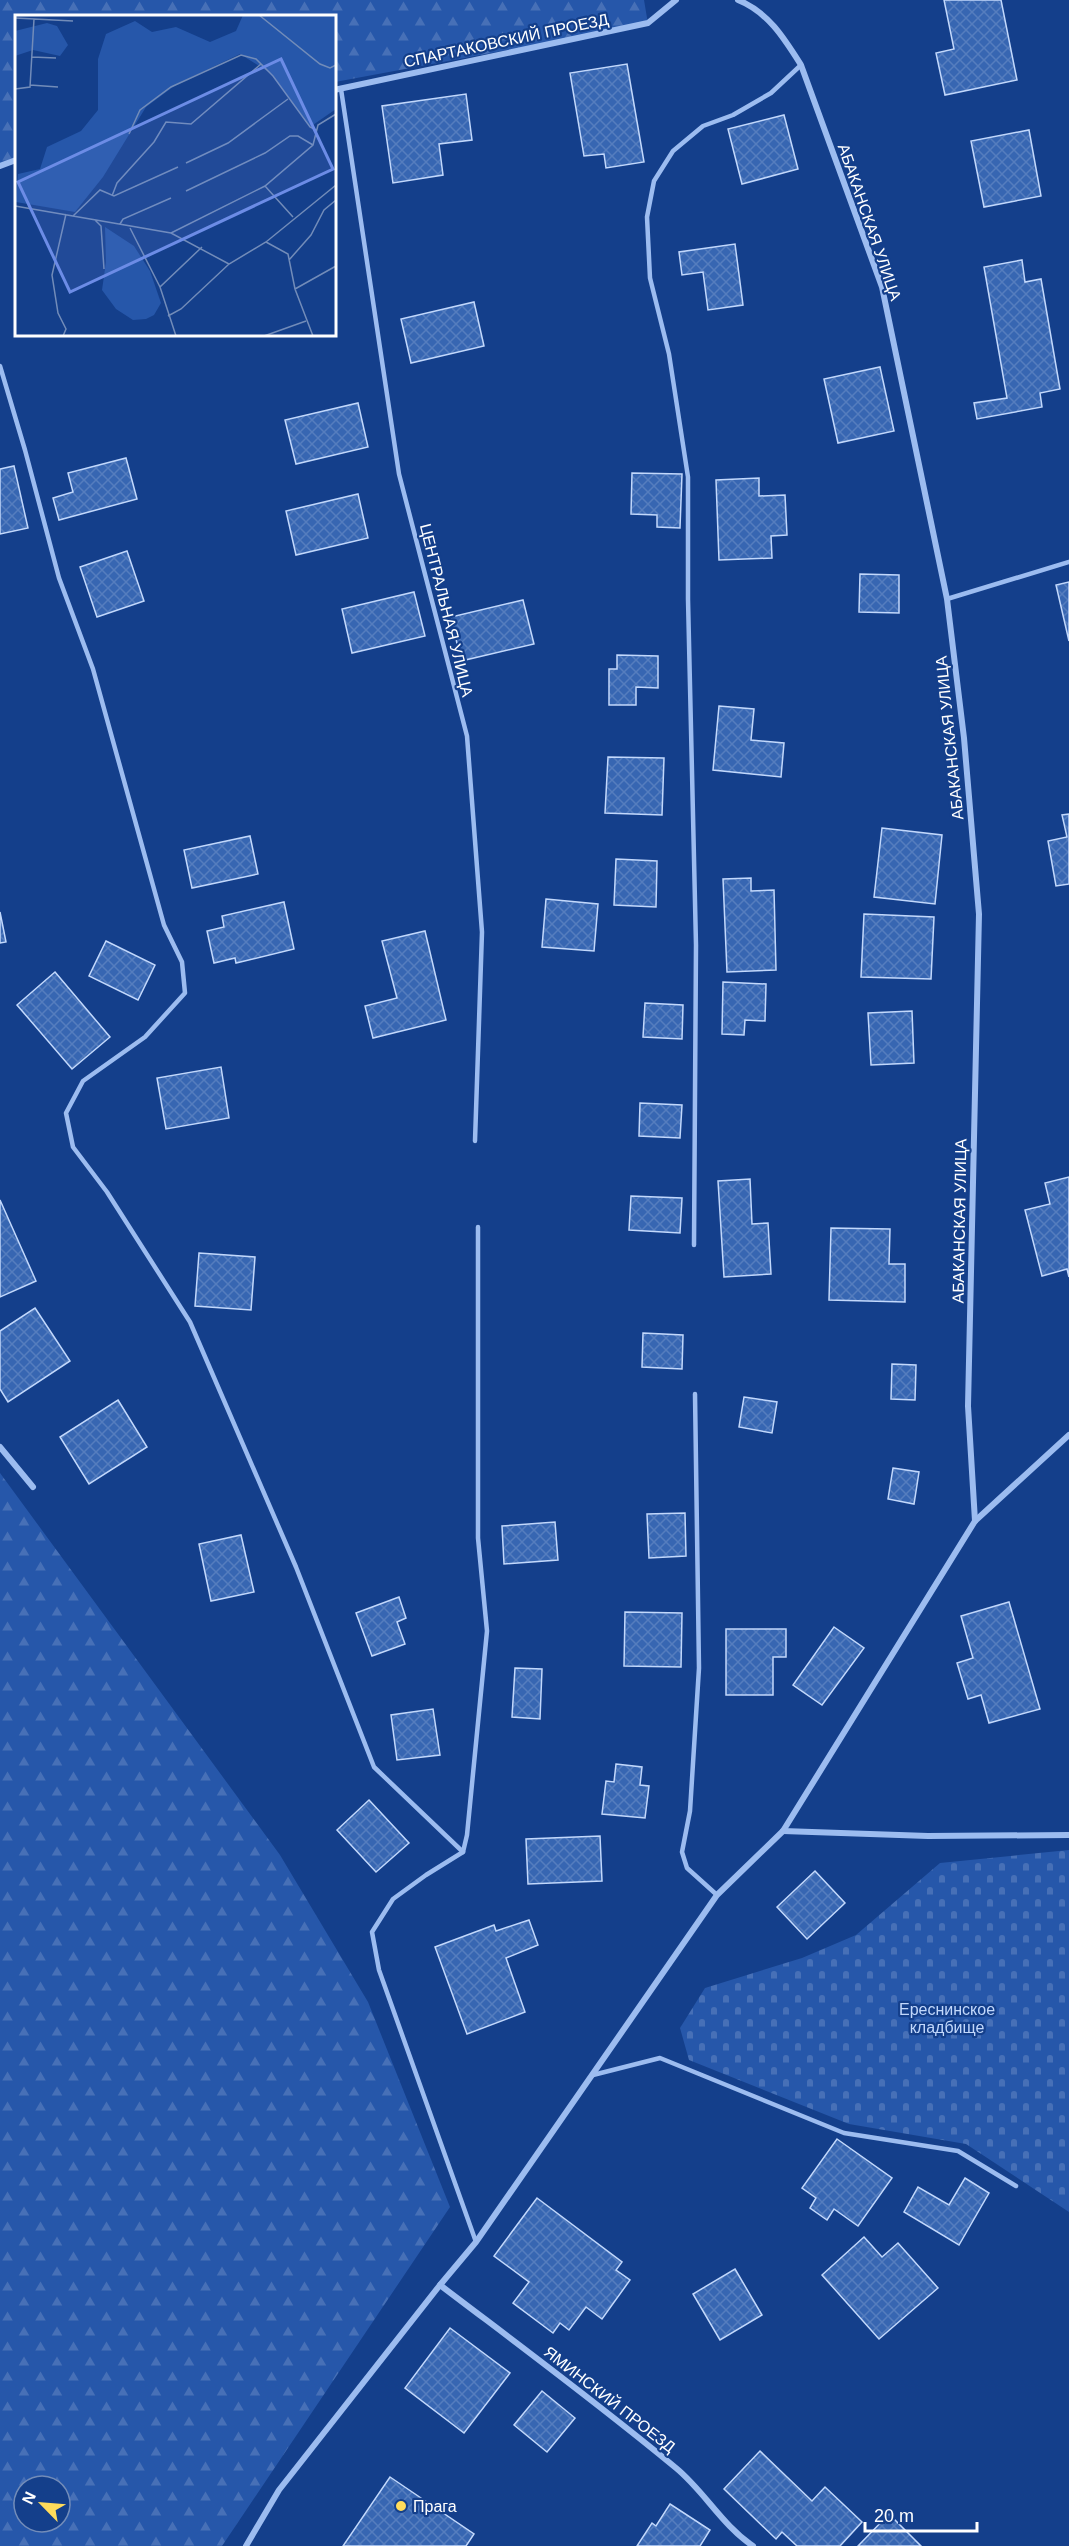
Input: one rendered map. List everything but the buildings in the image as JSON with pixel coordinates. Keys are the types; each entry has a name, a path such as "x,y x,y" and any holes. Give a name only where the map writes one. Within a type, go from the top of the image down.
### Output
{"street":[{"name":"СПАРТАКОВСКИЙ ПРОЕЗД","path":"338,89 648,24 676,0"},
{"name":"АБАКАНСКАЯ УЛИЦА","path":"738,0 754,7 781,33 801,65 882,287 947,599 964,738 979,914 968,1406 975,1521"},
{"path":"0,166 15,160"},
{"path":"246,2546 279,2490 476,2242 717,1895 783,1831 975,1521 1069,1435"},
{"path":"0,1447 33,1487"},
{"path":"783,1831 928,1836 1069,1835"},
{"name":"ЯМИНСКИЙ ПРОЕЗД","path":"440,2285 678,2470 737,2535 753,2546"}],"lane":[{"path":"694,1245 696,945 688,599 688,477 669,354 650,278 647,217 654,181 674,151 703,126 733,116 771,93 801,65"},
{"name":"ЦЕНТРАЛЬНАЯ УЛИЦА","path":"338,89 399,474 467,736 482,932 475,1141"},
{"path":"0,366 59,578 93,669 164,925 182,962 185,993 145,1038 83,1081 66,1113 73,1147 107,1192 190,1322 296,1567 374,1767 463,1852"},
{"path":"947,599 1069,562"},
{"path":"476,2242 379,1970 372,1932 393,1899 463,1852 467,1835 488,1631 478,1538 478,1227"},
{"path":"695,1394 699,1668 690,1811 682,1852 687,1868 717,1895"},
{"path":"590,2075 660,2058 844,2133 958,2151 1016,2186"}],"green space":[{"path":"0,0 644,0 648,24 336,82 336,15 15,15 15,160 0,167"},
{"path":"0,1473 280,1855 368,2002 450,2207 222,2546 0,2546"},
{"name":"Ереснинское кладбище","path":"1069,1850 1069,2212 966,2144 849,2124 689,2060 680,2028 705,1988 802,1958 856,1935 940,1863"}],"place":[{"name":"Прага","path":"401,2506"}]}
